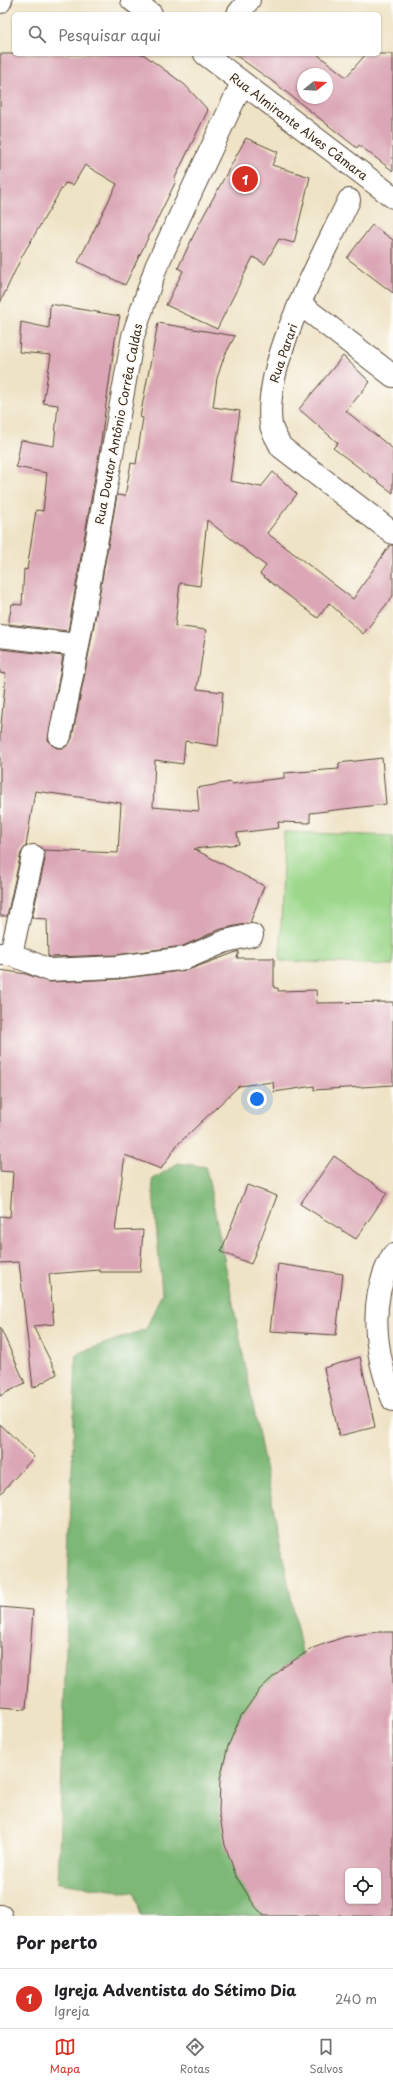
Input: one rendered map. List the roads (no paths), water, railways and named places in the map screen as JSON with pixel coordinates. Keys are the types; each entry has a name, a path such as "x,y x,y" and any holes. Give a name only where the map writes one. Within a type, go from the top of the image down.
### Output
{"street":[{"path":"132,0 148,12"},
{"path":"240,12 249,0"},
{"name":"Rua Almirante Alves Câmara","path":"208,56 393,197"},
{"name":"Rua Doutor Antônio Corrêa Caldas","path":"60,736 78,645 131,344 137,322 156,267 242,83"},
{"name":"Rua Parari","path":"349,200 300,304 276,365 271,389 271,427 281,447 393,534"},
{"path":"300,304 393,376"},
{"path":"0,636 78,645"},
{"path":"33,856 5,954 50,970 117,968 186,958 226,941 252,935"},
{"path":"393,1255 384,1271 377,1305 376,1340 384,1376 393,1400"}],"place":[{"name":"Igreja Adventista do Sétimo Dia","path":"245,179"}]}
